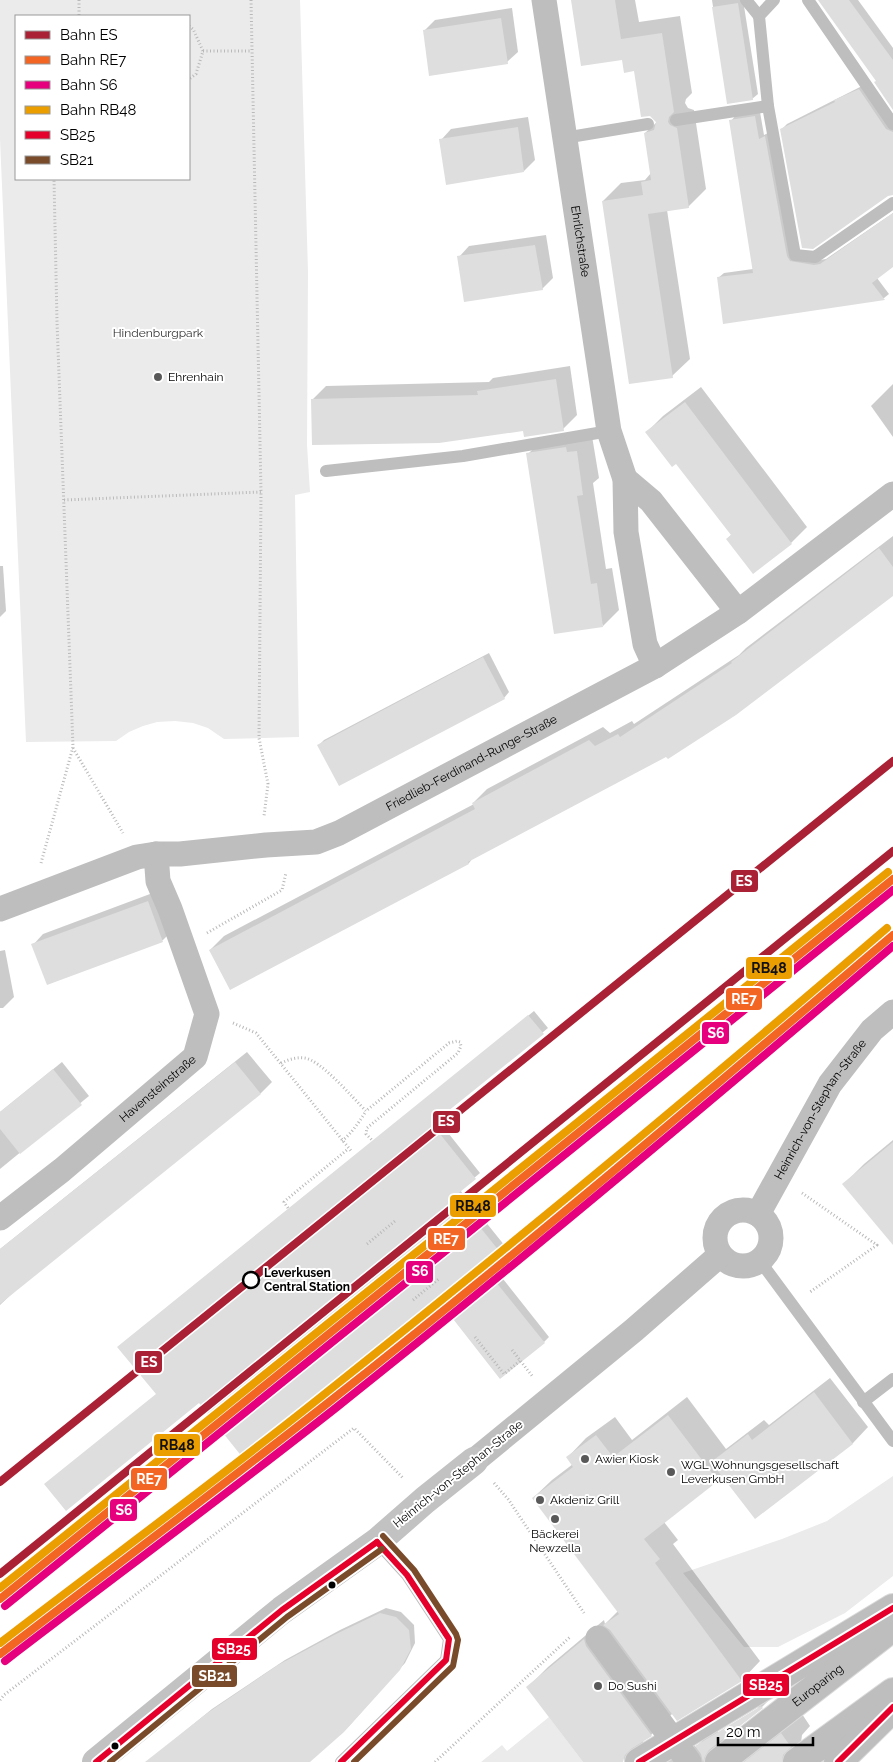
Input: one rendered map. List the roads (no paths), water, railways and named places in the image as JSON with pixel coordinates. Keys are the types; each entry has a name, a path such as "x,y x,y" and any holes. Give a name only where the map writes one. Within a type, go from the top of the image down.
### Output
{"highway":[{"path":"639,1762 893,1608"},
{"name":"Europaring","path":"719,1762 893,1627"},
{"path":"796,1762 893,1692"},
{"path":"838,1762 893,1707"}],"street":[{"name":"Ehrlichstraße","path":"544,0 609,431 625,479 626,532 645,644 655,666"},
{"path":"625,479 650,501 738,612"},
{"name":"Friedlieb-Ferdinand-Runge-Straße","path":"0,909 147,855 180,854 316,842 339,833 655,666 738,612 893,494"},
{"name":"Havensteinstraße","path":"0,1218 62,1170 195,1056 219,1014 147,855"},
{"name":"Heinrich-von-Stephan-Straße","path":"758,1214 830,1084 872,1030 893,1012"},
{"path":"746,1210 758,1214 766,1222 770,1232 771,1243 767,1253 760,1261 750,1266 728,1263 720,1255 715,1244 716,1230 722,1219 733,1212 746,1210"},
{"name":"Heinrich-von-Stephan-Straße","path":"96,1762 282,1610 377,1542 425,1500 634,1330 720,1255"},
{"path":"587,1630 689,1762"}],"lane":[{"path":"746,0 759,16 768,106 795,255 815,257 893,203"},
{"path":"759,16 774,0"},
{"path":"808,0 893,124"},
{"path":"676,120 768,106"},
{"path":"564,138 648,124"},
{"path":"326,471 463,456 609,431"},
{"path":"760,1261 893,1441"},
{"path":"863,1402 893,1379"},
{"path":"341,1762 446,1660 449,1639 407,1575 377,1542"}],"rail line":[{"name":"ES","path":"0,1482 893,761"},
{"name":"ES","path":"0,1574 893,851"},
{"name":"RB48","path":"0,1588 888,872"},
{"name":"RE7","path":"0,1599 893,879"},
{"name":"S6","path":"5,1606 893,890"},
{"name":"RB48","path":"0,1643 246,1456 469,1278 749,1046 887,928"},
{"name":"RE7","path":"0,1654 248,1465 472,1288 893,935"},
{"name":"S6","path":"5,1661 255,1471 408,1351 756,1063 893,946"}],"place":[{"name":"Ehrenhain","path":"158,377"},
{"name":"Leverkusen Central Station","path":"251,1280"},
{"name":"Awier Kiosk","path":"585,1459"},
{"name":"WGL Wohnungsgesellschaft Leverkusen GmbH","path":"671,1472"},
{"name":"Akdeniz Grill","path":"540,1500"},
{"name":"Bäckerei Newzella","path":"555,1519"},
{"name":"Do Sushi","path":"598,1686"}],"park label":[{"name":"Hindenburgpark","path":"158,333"}]}
